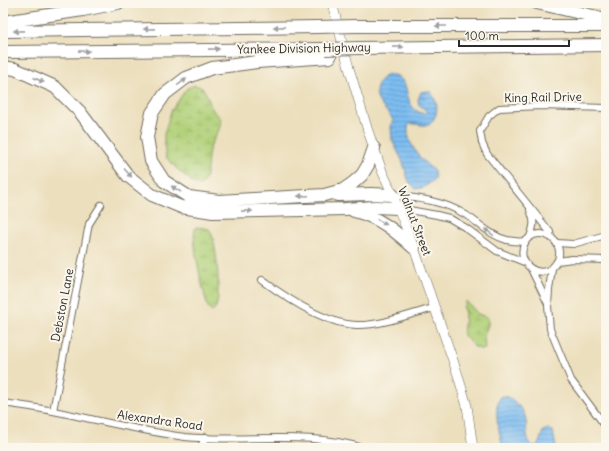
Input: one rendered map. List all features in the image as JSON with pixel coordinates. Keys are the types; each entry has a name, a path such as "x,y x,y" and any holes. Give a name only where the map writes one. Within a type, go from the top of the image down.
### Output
{"highway":[{"path":"3,22 83,10 118,3"},
{"path":"537,3 606,19"},
{"name":"Yankee Division Highway","path":"3,31 355,26 606,26"},
{"name":"Yankee Division Highway","path":"3,52 327,52 354,48 606,45"},
{"path":"327,52 212,68 186,78 165,94 152,113 147,137 152,161 164,181 189,197 218,201 324,195 393,195"},
{"path":"3,67 15,69 55,87 80,112 128,176 152,195 181,207 213,212 375,207 398,208"},
{"path":"324,195 343,190 353,184 362,175 368,165 374,148"},
{"path":"345,209 364,213 379,220 393,229 414,248"}],"main road":[{"name":"Walnut Street","path":"332,3 349,68 374,148 414,248 457,372 467,406 473,448"}],"street":[{"name":"King Rail Drive","path":"551,237 550,232 487,154 482,144 480,131 489,116 499,108 606,108"},
{"path":"393,195 420,198 439,203 465,214 494,236 509,241 528,239"},
{"name":"King Rail Drive","path":"526,201 534,225 528,239"},
{"name":"Debston Lane","path":"53,411 89,224 101,205"},
{"path":"398,208 430,213 449,218 466,228 497,251 524,262 531,269 548,306"},
{"path":"524,262 522,254 523,245 528,239 537,234 544,234 551,237 557,243 560,252 558,261 549,270 541,272 531,269"},
{"path":"557,243 573,244 606,235"},
{"path":"558,261 572,259 606,260"},
{"path":"552,268 548,306 550,329 571,380 606,427"},
{"path":"262,280 282,294 322,316 355,325 369,324 434,308"},
{"name":"Alexandra Road","path":"3,403 53,411 137,430 186,437 302,439 347,443 363,448"},
{"path":"200,448 206,437"}],"green space":[{"path":"195,85 203,89 214,112 221,119 221,124 210,147 206,177 200,186 192,182 166,157 164,144 164,134 171,111 187,88"},
{"path":"196,227 209,229 212,235 216,255 218,292 216,307 211,311 207,305 198,264 194,241 194,232"},
{"path":"466,301 478,314 488,318 488,325 484,335 485,349 482,350 473,346 463,334 465,313 463,308"}],"water":[{"path":"388,74 397,76 402,80 410,102 418,111 425,114 426,110 419,105 418,100 421,92 431,92 437,105 435,117 429,125 409,124 408,130 411,143 424,162 434,170 435,179 423,188 416,189 409,182 402,160 392,140 391,127 393,120 377,98 377,86 381,79"},
{"path":"502,396 510,399 523,411 528,439 533,446 537,446 543,431 548,429 553,431 556,448 503,448 497,421 497,407"}]}
